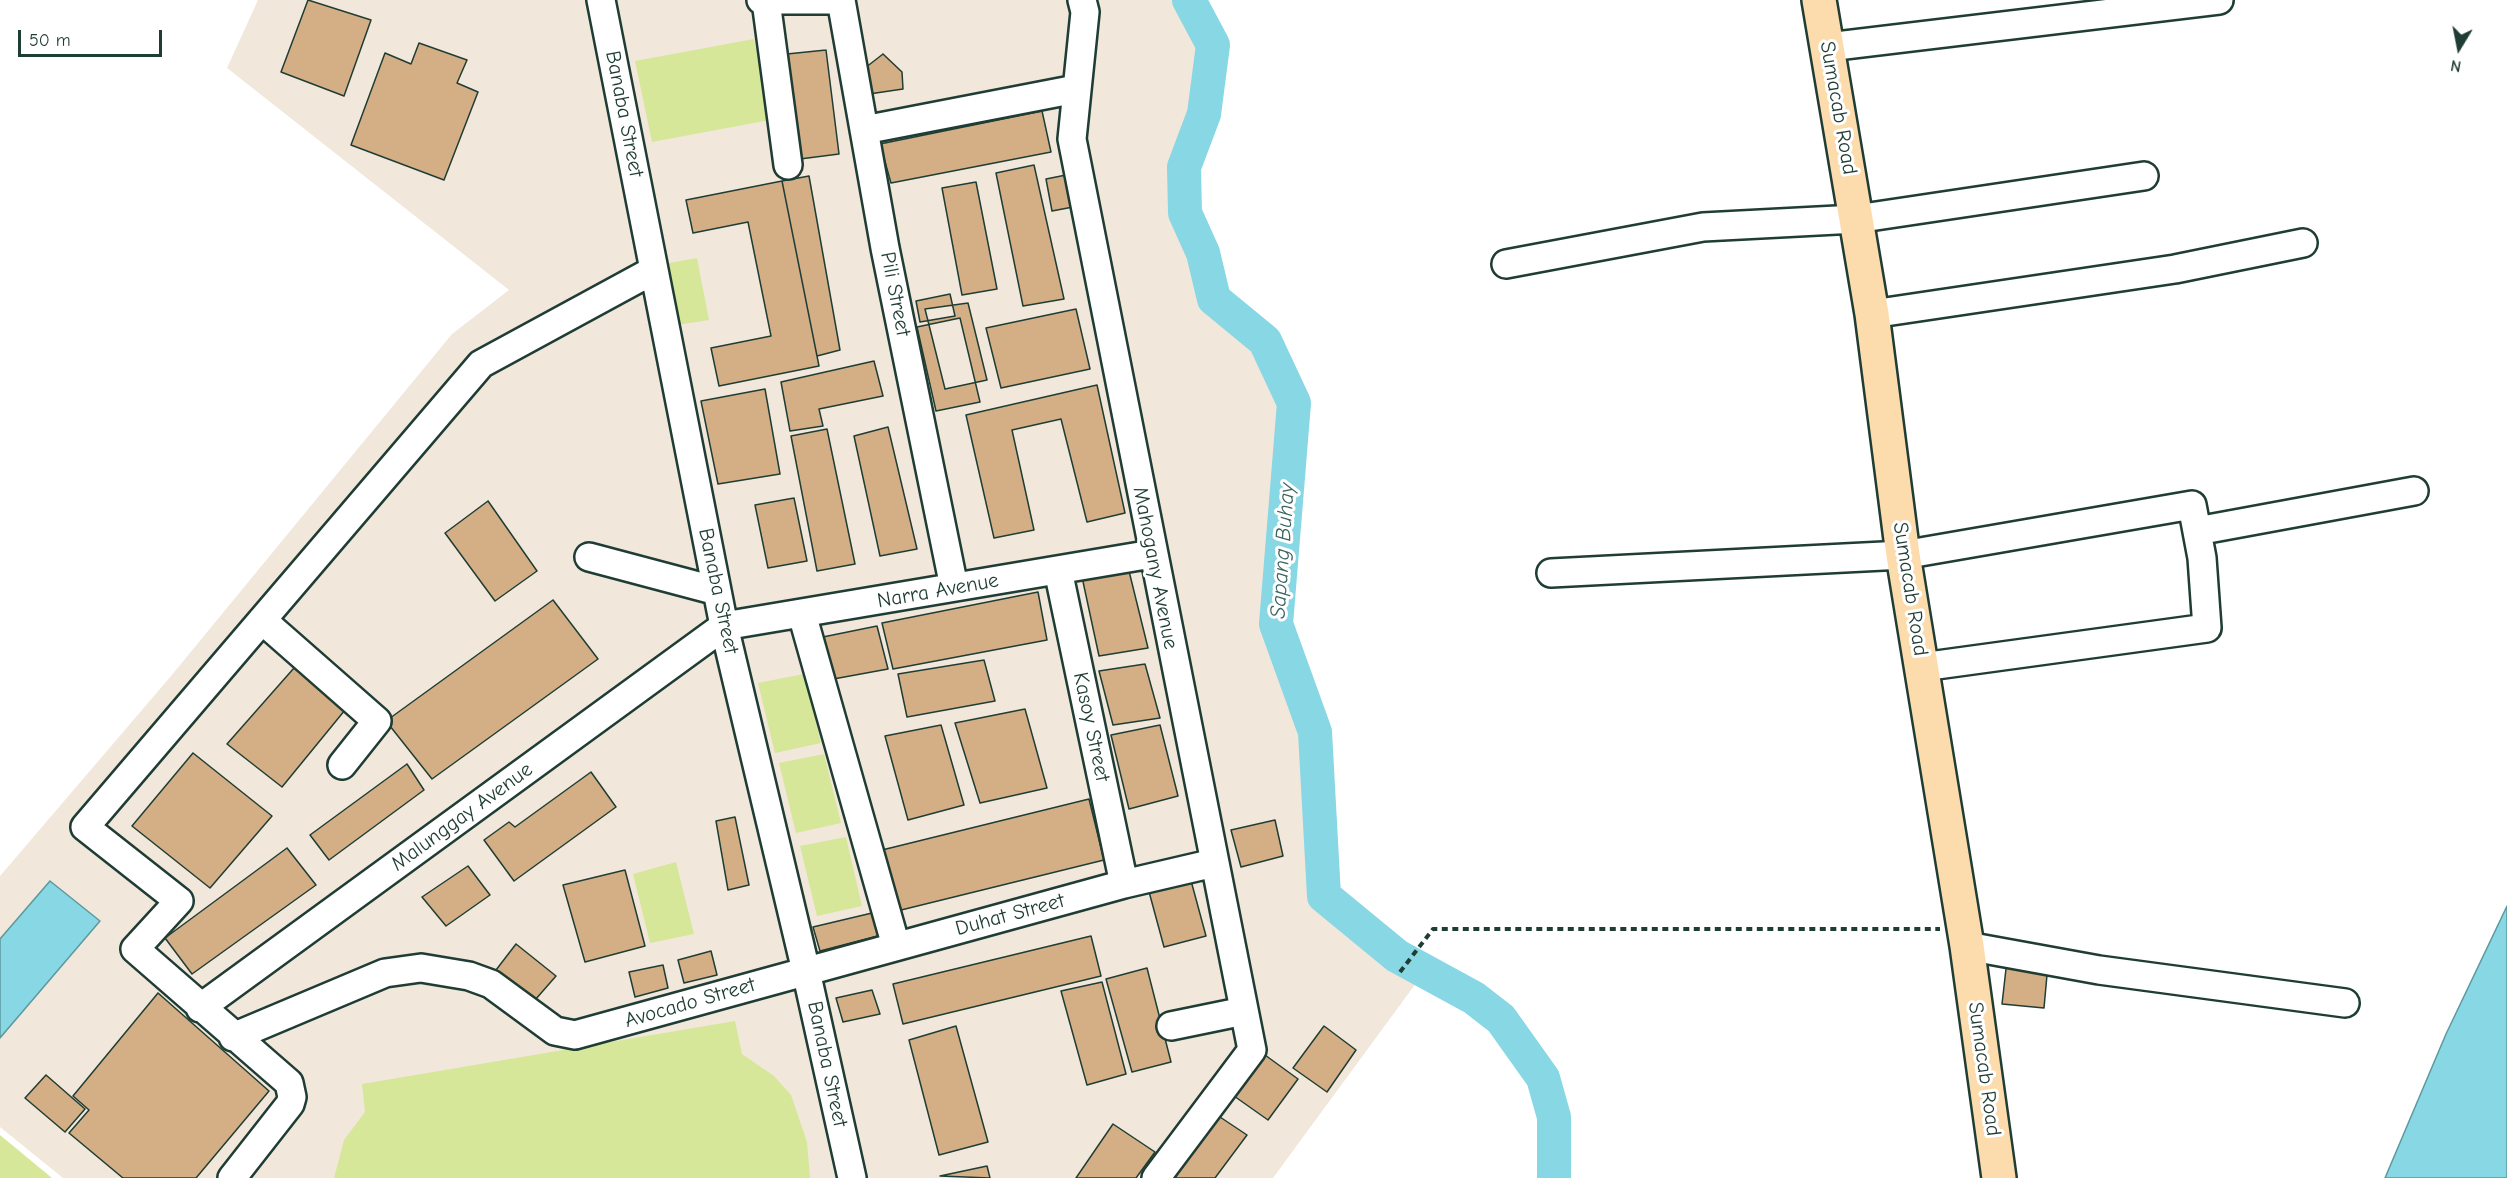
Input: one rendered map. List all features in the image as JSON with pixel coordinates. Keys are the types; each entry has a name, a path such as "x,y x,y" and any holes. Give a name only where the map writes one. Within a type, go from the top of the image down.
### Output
{"main road":[{"name":"Sumacab Road","path":"1819,0 1872,314 1903,555 1966,938 1999,1178"}],"street":[{"name":"Banaba Street","path":"601,0 724,626 806,970 852,1178"},
{"path":"760,0 836,0"},
{"name":"Pili Street","path":"841,0 885,248 954,587"},
{"name":"Mahogany Avenue","path":"1082,0 1085,12 1072,139 1152,554 1252,1050 1156,1178"},
{"path":"1828,47 2219,0"},
{"path":"766,1 788,165"},
{"path":"864,130 1076,89"},
{"path":"1506,264 1703,227 1856,219 2144,176"},
{"path":"1872,314 2175,269 2303,243"},
{"path":"232,1178 290,1104 292,1097 289,1083 233,1037 135,949 179,902 85,827 481,364 654,270"},
{"path":"2197,531 2414,491"},
{"path":"1551,573 1903,555 2192,505 2202,558 2207,628 1922,667"},
{"name":"Narra Avenue","path":"724,626 1152,554"},
{"path":"589,556 717,591"},
{"name":"Kasoy Street","path":"1058,570 1124,884"},
{"path":"802,614 896,946"},
{"path":"262,620 377,721 342,765"},
{"name":"Malunggay Avenue","path":"200,1008 724,626"},
{"name":"Duhat Street","path":"806,970 1124,884 1214,863"},
{"path":"1966,938 2099,970 2345,1003"},
{"name":"Avocado Street","path":"233,1037 385,973 421,968 469,976 491,984 555,1031 575,1035 806,970"},
{"path":"1171,1026 1244,1011"}],"path":[{"path":"1400,972 1433,929 1966,938"}],"shaded area":[{"path":"258,0 1189,0 1213,45 1204,114 1184,167 1185,213 1203,253 1214,299 1265,341 1294,403 1276,624 1315,732 1324,895 1397,956 1425,971 1273,1178 63,1178 0,1127 0,876 171,676 452,334 509,290 227,68"}],"green space":[{"path":"754,39 770,120 652,142 635,61"},
{"path":"697,258 709,320 677,325 664,264"},
{"path":"804,674 821,743 775,753 758,683"},
{"path":"824,754 841,823 796,833 779,763"},
{"path":"846,837 862,906 817,916 800,846"},
{"path":"676,862 694,934 650,943 633,874"},
{"path":"735,1021 742,1054 774,1076 791,1095 807,1142 810,1178 334,1178 344,1140 365,1112 362,1084"},
{"path":"0,1135 52,1178 0,1178"}],"water":[{"path":"50,881 100,921 0,1038 0,939"},
{"path":"2507,906 2507,1178 2385,1178 2446,1034"}],"building":[{"path":"308,0 371,20 344,96 281,72"},
{"path":"419,43 467,60 457,83 478,92 444,180 351,145 385,53 411,64"},
{"path":"826,50 839,154 800,159 787,54"},
{"path":"883,54 902,72 903,89 869,94 865,68"},
{"path":"1042,111 1051,152 891,183 880,144"},
{"path":"1034,165 1064,299 1023,306 996,173"},
{"path":"1066,175 1073,207 1052,211 1046,179"},
{"path":"809,176 840,350 817,356 782,181"},
{"path":"782,181 819,366 719,386 711,348 771,336 748,222 693,233 686,200"},
{"path":"976,182 997,289 962,295 942,188"},
{"path":"950,294 955,316 920,322 916,301"},
{"path":"968,303 987,380 945,389 925,309"},
{"path":"1076,309 1090,369 1001,388 986,328"},
{"path":"960,318 980,402 936,411 917,327"},
{"path":"874,361 883,396 819,409 823,426 790,431 781,382"},
{"path":"1097,385 1125,513 1087,522 1061,419 1012,430 1034,530 994,538 966,415"},
{"path":"765,389 780,474 718,484 701,401"},
{"path":"888,427 917,549 880,556 854,436"},
{"path":"827,429 855,564 817,571 791,436"},
{"path":"794,498 807,561 768,568 755,505"},
{"path":"488,501 537,571 495,601 445,533"},
{"path":"1128,567 1148,648 1099,656 1082,577"},
{"path":"1038,592 1047,640 893,669 882,623"},
{"path":"553,600 598,659 432,779 386,721"},
{"path":"877,626 888,669 828,680 818,638"},
{"path":"984,660 995,701 907,717 898,674"},
{"path":"1145,664 1160,718 1113,725 1099,671"},
{"path":"294,668 345,710 282,787 227,744"},
{"path":"1025,709 1047,788 980,803 955,723"},
{"path":"941,725 964,805 908,820 885,736"},
{"path":"1160,725 1178,796 1129,809 1111,735"},
{"path":"193,753 272,816 210,888 132,826"},
{"path":"407,764 424,790 329,860 310,835"},
{"path":"591,772 616,807 514,881 484,840 509,822 515,827"},
{"path":"1089,799 1104,860 893,912 878,851"},
{"path":"735,817 749,885 728,890 716,821"},
{"path":"1275,820 1283,856 1241,867 1231,830"},
{"path":"287,848 316,885 192,974 165,938"},
{"path":"468,866 490,895 446,926 422,897"},
{"path":"625,870 645,946 585,962 563,885"},
{"path":"1190,877 1206,936 1164,947 1148,888"},
{"path":"872,913 878,936 820,951 813,927"},
{"path":"1091,936 1101,976 903,1024 893,984"},
{"path":"516,944 556,976 535,1000 496,970"},
{"path":"711,951 717,975 684,983 678,960"},
{"path":"2007,960 2048,964 2044,1008 2002,1004"},
{"path":"663,965 668,988 635,997 629,972"},
{"path":"1147,968 1171,1062 1132,1072 1106,979"},
{"path":"1102,982 1126,1074 1087,1085 1061,991"},
{"path":"872,990 880,1014 843,1022 836,998"},
{"path":"158,993 269,1091 196,1178 123,1178 69,1133 89,1110 73,1096"},
{"path":"956,1026 988,1142 939,1155 909,1040"},
{"path":"1324,1026 1356,1050 1327,1092 1293,1068"},
{"path":"1265,1055 1298,1079 1268,1120 1234,1096"},
{"path":"46,1075 85,1109 65,1132 25,1098"},
{"path":"1214,1113 1247,1135 1215,1178 1165,1178"},
{"path":"1113,1124 1155,1152 1136,1178 1076,1178"},
{"path":"987,1166 990,1178 940,1176"}],"waterway":[{"name":"Sapang Buhay","path":"1189,0 1213,45 1204,114 1184,167 1185,213 1203,253 1214,299 1265,341 1294,403 1276,624 1315,732 1324,896 1397,956 1474,998 1501,1019 1543,1078 1554,1117 1554,1178"}]}
